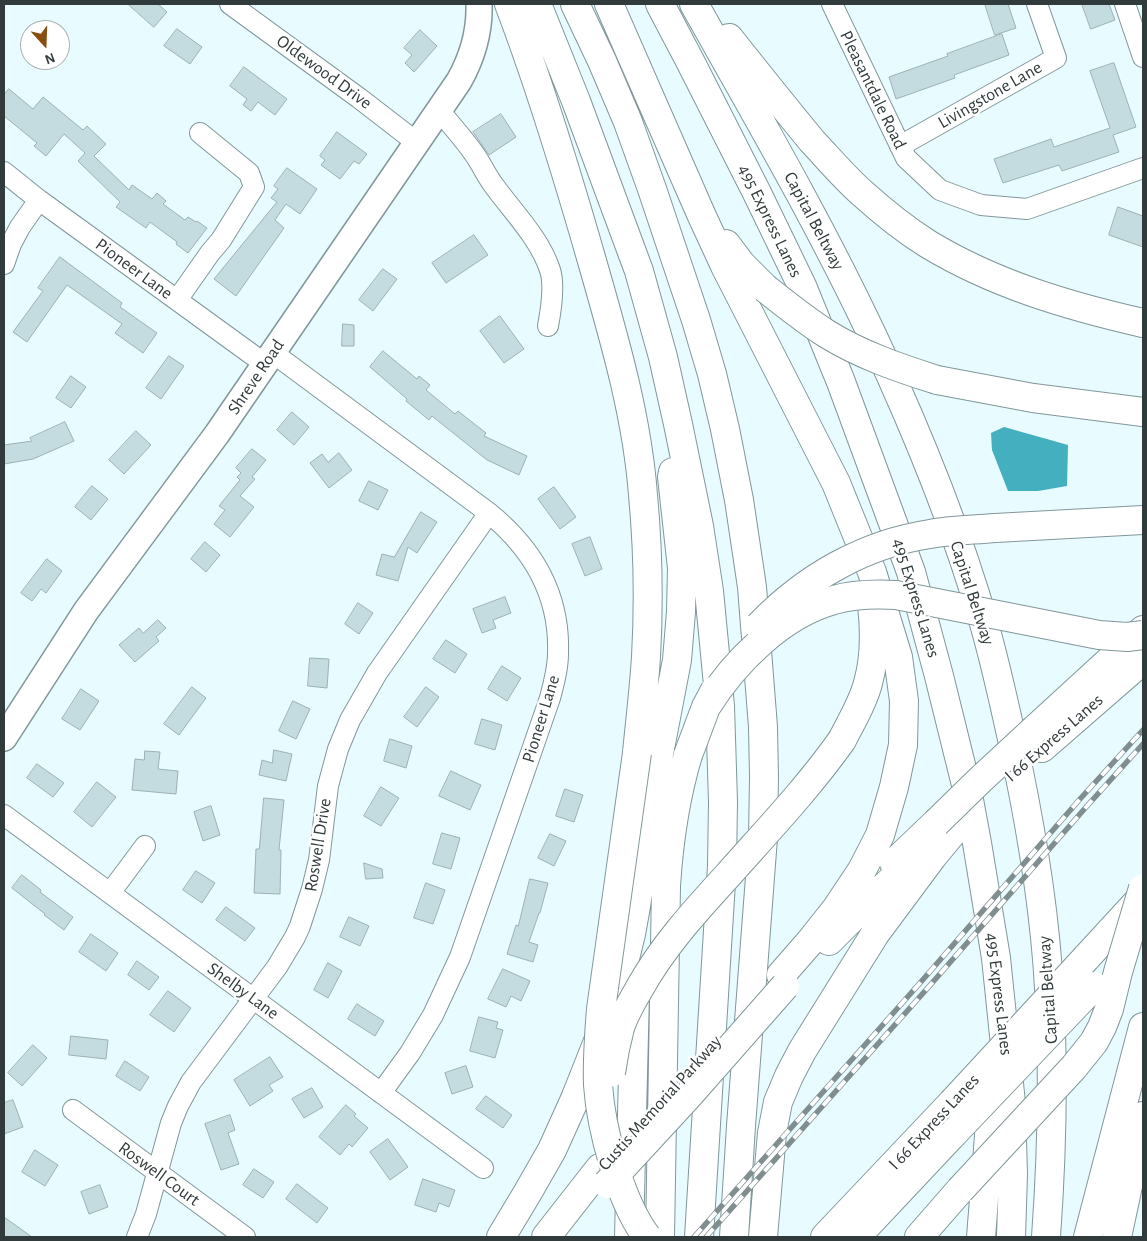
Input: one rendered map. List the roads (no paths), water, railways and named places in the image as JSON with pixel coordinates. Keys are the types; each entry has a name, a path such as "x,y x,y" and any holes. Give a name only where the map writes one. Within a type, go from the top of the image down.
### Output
{"highway":[{"path":"509,4 520,31 564,165 614,340 627,390 643,494 647,585 646,655 637,753 601,1008 598,1086 603,1120 605,1171 624,1195 646,1237"},
{"path":"537,4 573,92 638,271 663,357 699,526 710,601 720,706 723,802 722,866 699,1237"},
{"path":"575,4 628,122 696,320 712,374 725,429 739,500 752,588 763,727 763,829 734,1237"},
{"path":"609,4 725,266 836,482 872,572 898,658 904,701 903,745 894,787 880,835 862,870 783,981"},
{"name":"495 Express Lanes","path":"660,4 802,286 841,382 910,572 939,676 967,790 997,967 1012,1103 1013,1174 1011,1237"},
{"name":"Capital Beltway","path":"694,4 797,188 874,339 927,463 970,580 985,628 1005,707 1033,841 1046,957 1049,987 1053,1110 1046,1237"},
{"path":"703,4 828,159 860,192 897,222 927,243 966,265 1004,283 1082,309 1143,323"},
{"path":"679,162 707,214 741,264 765,288 796,313 828,335 902,369 937,380 1033,398 1143,412"},
{"path":"501,1237 552,1150 574,1099 612,1006 631,934 658,759 677,660 682,612 682,568 672,477 678,424"},
{"path":"660,1237 666,886 670,839 688,755 706,707 728,667 746,640 792,595 820,575 848,559 906,538 932,533 995,528 1143,520"},
{"path":"566,1237 605,1171 613,1055 620,1027 648,973 674,937 823,767 842,740 856,714 868,684 874,650 873,608 858,535"},
{"path":"706,707 726,677 768,636 816,606 851,596 896,594 1099,635 1127,637 1143,635"},
{"path":"783,981 1038,739 1143,630"},
{"name":"I 66 Express Lanes","path":"938,835 966,816 1038,739 1143,660"},
{"path":"763,1237 772,1133 778,1102 789,1076 802,1051 938,835"},
{"path":"629,1237 635,964 641,876"},
{"path":"919,1237 1074,1067 1094,1042 1109,1008 1143,888"},
{"path":"981,1237 989,1136 991,1052 985,892"},
{"name":"I 66 Express Lanes","path":"825,1237 1143,896"},
{"path":"856,1237 1094,986 1143,929"},
{"name":"Custis Memorial Parkway","path":"546,1237 605,1171 687,1071 783,981"},
{"path":"1088,1237 1143,1027"},
{"path":"1117,1237 1143,1116"},
{"path":"879,1237 932,1157"},
{"path":"1126,1237 1143,1207"}],"main road":[{"name":"Shreve Road","path":"4,738 86,611 217,434 459,81 475,46 479,26 480,4"}],"street":[{"name":"Oldewood Drive","path":"230,4 416,142"},
{"name":"Pleasantdale Road","path":"832,4 906,158 940,190 981,206 1027,209 1143,168"},
{"name":"Livingstone Lane","path":"900,146 1056,58 1036,4"},
{"path":"1125,4 1143,57"},
{"path":"439,110 474,154 494,186 542,252 550,271 552,284 548,326"},
{"path":"177,300 221,240 254,187 249,173 200,133"},
{"name":"Pioneer Lane","path":"4,172 39,200 177,300 269,358 489,513 522,544 535,563 545,584 553,606 557,630 556,676 550,698 460,957 433,1015 410,1054 381,1093"},
{"path":"4,264 20,226 39,200"},
{"name":"Roswell Drive","path":"137,1237 146,1214 171,1123 190,1082 277,967 300,926 319,860 328,786 338,749 350,720 377,673 489,513"},
{"name":"Shelby Lane","path":"4,815 482,1168"},
{"path":"110,893 145,846"},
{"name":"Roswell Court","path":"73,1110 245,1237"}],"water":[{"path":"1004,427 1068,445 1067,486 1038,491 1008,491 992,450 991,433"}],"railway":[{"path":"694,1237 1143,730"},
{"path":"706,1237 1143,744"}]}
